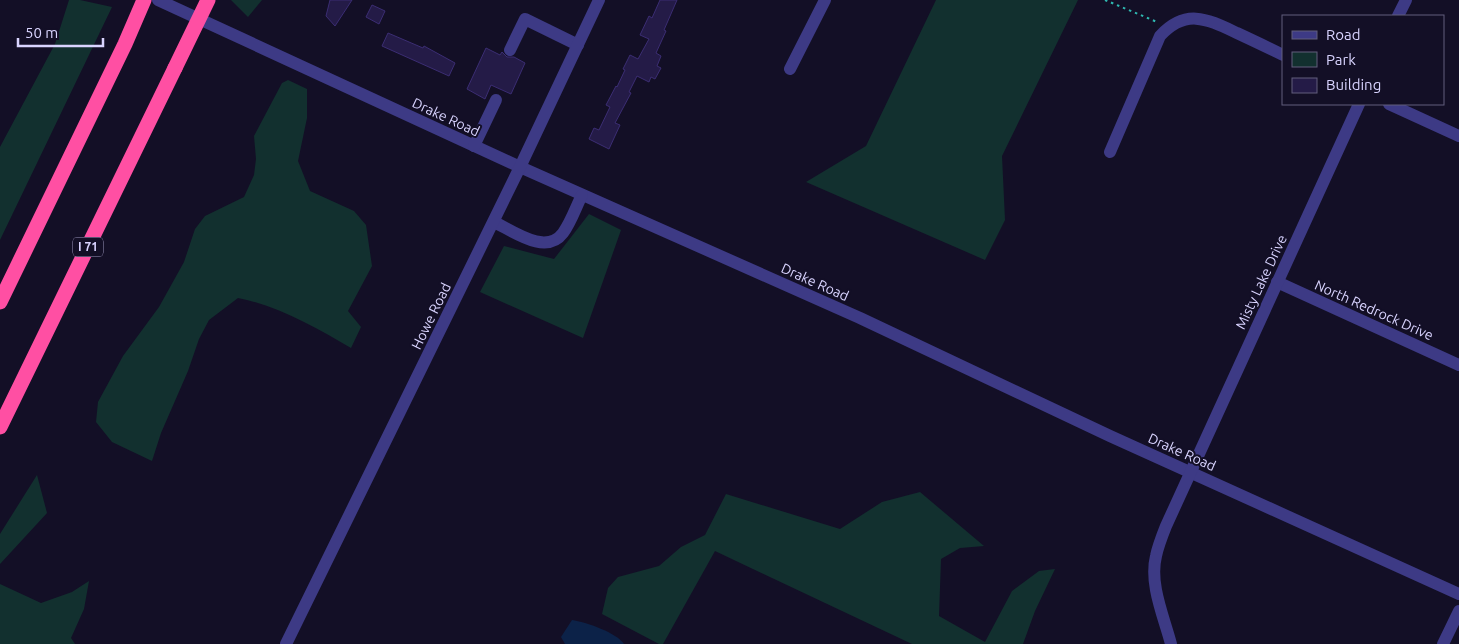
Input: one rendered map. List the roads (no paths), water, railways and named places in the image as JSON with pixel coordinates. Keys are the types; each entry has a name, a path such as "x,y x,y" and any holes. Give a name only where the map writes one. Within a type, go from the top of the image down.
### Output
{"highway":[{"path":"0,302 125,44 144,0"},
{"name":"I 71","path":"0,427 208,0"}],"street":[{"name":"Drake Road","path":"158,0 520,168 860,318 1459,594"},
{"name":"Howe Road","path":"286,644 494,222 599,0"},
{"path":"790,69 824,0"},
{"path":"1398,15 1406,0"},
{"path":"1110,152 1160,36 1168,27 1195,18 1209,20 1282,55"},
{"path":"510,50 525,19 578,45"},
{"path":"474,146 496,100"},
{"name":"Misty Lake Drive","path":"1171,644 1156,589 1155,556 1166,526 1359,105"},
{"path":"1391,105 1459,136"},
{"path":"494,222 534,241 552,243 565,231 582,195"},
{"name":"North Redrock Drive","path":"1277,282 1459,365"},
{"path":"1443,644 1459,611"}],"water":[{"path":"572,620 608,632 624,644 565,644 561,637"}]}
